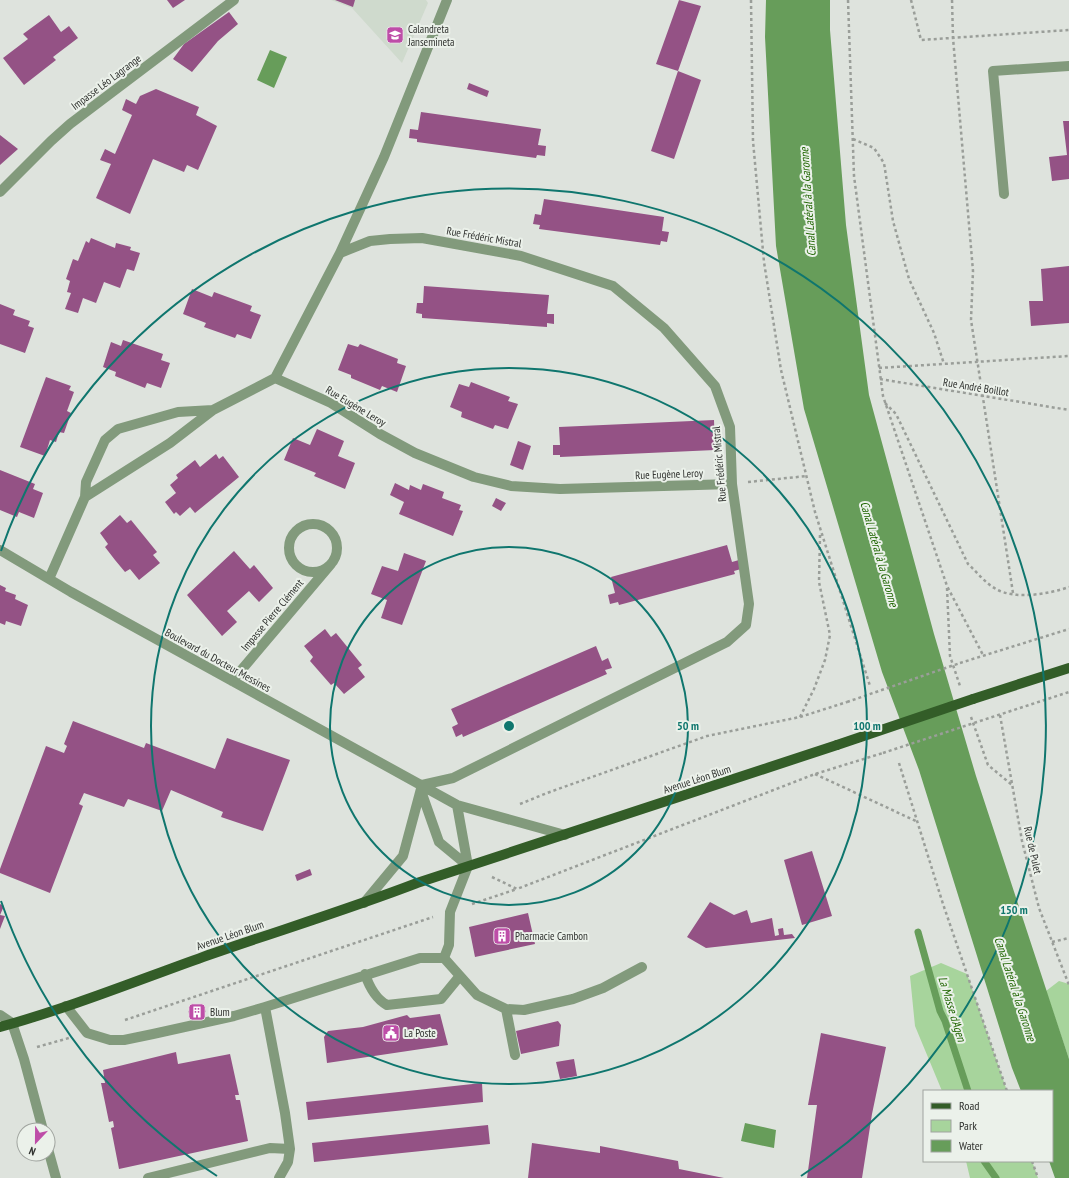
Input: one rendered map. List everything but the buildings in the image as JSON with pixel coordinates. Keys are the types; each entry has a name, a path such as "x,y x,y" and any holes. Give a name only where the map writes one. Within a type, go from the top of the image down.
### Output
{"main road":[{"name":"Avenue Léon Blum","path":"0,1027 66,1006 204,957 364,903 417,883 1069,668"}],"street":[{"name":"Impasse Léo Lagrange","path":"0,192 70,124 234,0"},
{"path":"85,497 170,443 213,410 276,378 340,253 384,157 446,0"},
{"path":"1004,194 993,70 1069,66"},
{"name":"Rue Frédéric Mistral","path":"340,253 370,241 422,238 521,256 613,286 664,328 715,386 730,427 732,484 749,604 746,625 727,642 720,646 453,778 421,788"},
{"name":"Rue Eugène Leroy","path":"276,378 331,403 380,434 414,453 474,477 510,486 560,489 732,484"},
{"path":"49,579 85,497 86,482 105,440 118,429 178,412 213,410"},
{"name":"Impasse Pierre Clément","path":"232,681 331,564 337,553 335,536 329,529 314,523 307,524 295,531 290,538 289,546 291,558 296,565 302,570 316,572 331,564"},
{"name":"Boulevard du Docteur Messines","path":"2,550 49,579 421,788"},
{"path":"421,788 457,805 565,835"},
{"path":"421,788 439,842 468,866"},
{"path":"364,903 403,856 421,788"},
{"path":"444,958 449,945 450,912 468,866 457,805"},
{"path":"66,1006 87,1033 110,1040 124,1040 234,1016 420,958 444,958"},
{"path":"444,958 476,995 506,1009 524,1010 573,998 603,988 642,967"},
{"path":"365,974 368,984 381,1002 387,1006 441,999 459,977"},
{"path":"265,1007 285,1113 290,1149 288,1162 279,1178"},
{"path":"506,1009 515,1055"},
{"path":"0,1015 12,1024 41,1122"},
{"path":"148,1178 270,1148 290,1149"},
{"path":"52,1162 56,1178"}],"path":[{"path":"751,0 753,141 764,262 781,370 820,533 870,686"},
{"path":"848,0 854,176 884,402 947,586 983,655"},
{"path":"911,0 921,40 1069,30"},
{"path":"952,0 953,38 973,271 971,320 1013,593"},
{"path":"853,139 874,148 884,163 893,222 909,279 934,334 944,364"},
{"path":"879,368 1069,356"},
{"name":"Rue André Boillot","path":"880,379 1069,410"},
{"path":"884,402 896,414 968,564 997,589 1013,593 1026,595 1051,593 1069,587"},
{"path":"732,484 806,476"},
{"path":"800,717 814,689 825,660 830,635 819,582 820,533"},
{"path":"495,815 547,793 707,736 800,717 983,655 1069,628"},
{"path":"124,1021 517,889 815,774 1069,692"},
{"name":"Rue de Pulet","path":"1000,715 1022,841 1039,908 1069,985"},
{"path":"899,763 943,904 1008,1090"},
{"path":"815,774 918,822"},
{"path":"468,866 517,889"},
{"path":"1052,942 1069,938"},
{"path":"21,1052 87,1033"},
{"path":"1032,1162 1038,1178"}],"shaded area":[{"name":"Calandreta Jansemineta","path":"331,0 426,0 428,3 402,63 352,8"}],"green space":[{"path":"941,963 967,974 1007,1090 942,1090 915,1026 910,976"},
{"path":"1059,981 1069,984 1069,1059 1046,991"},
{"path":"966,1162 1032,1162 1038,1178 970,1178"}],"water":[{"name":"Canal Latéral à la Garonne","path":"766,0 830,0 830,30 846,225 869,395 934,634 976,776 1069,1059 1069,1178 1055,1178 1049,1162 1053,1162 1053,1090 1021,1090 1012,1068 919,770 882,672 804,409 776,246 765,37"},
{"path":"270,50 287,57 274,88 257,80"},
{"path":"745,1123 776,1130 774,1148 741,1141"}],"waterway":[{"name":"La Masse d'Agen","path":"918,932 940,1011 945,1021 968,1090"},
{"name":"La Masse d'Agen","path":"985,1162 996,1178"}],"place":[{"name":"Calandreta Jansemineta","path":"395,35"},
{"name":"Pharmacie Cambon","path":"502,936"},
{"name":"Blum","path":"197,1012"},
{"name":"La Poste","path":"391,1033"}]}
